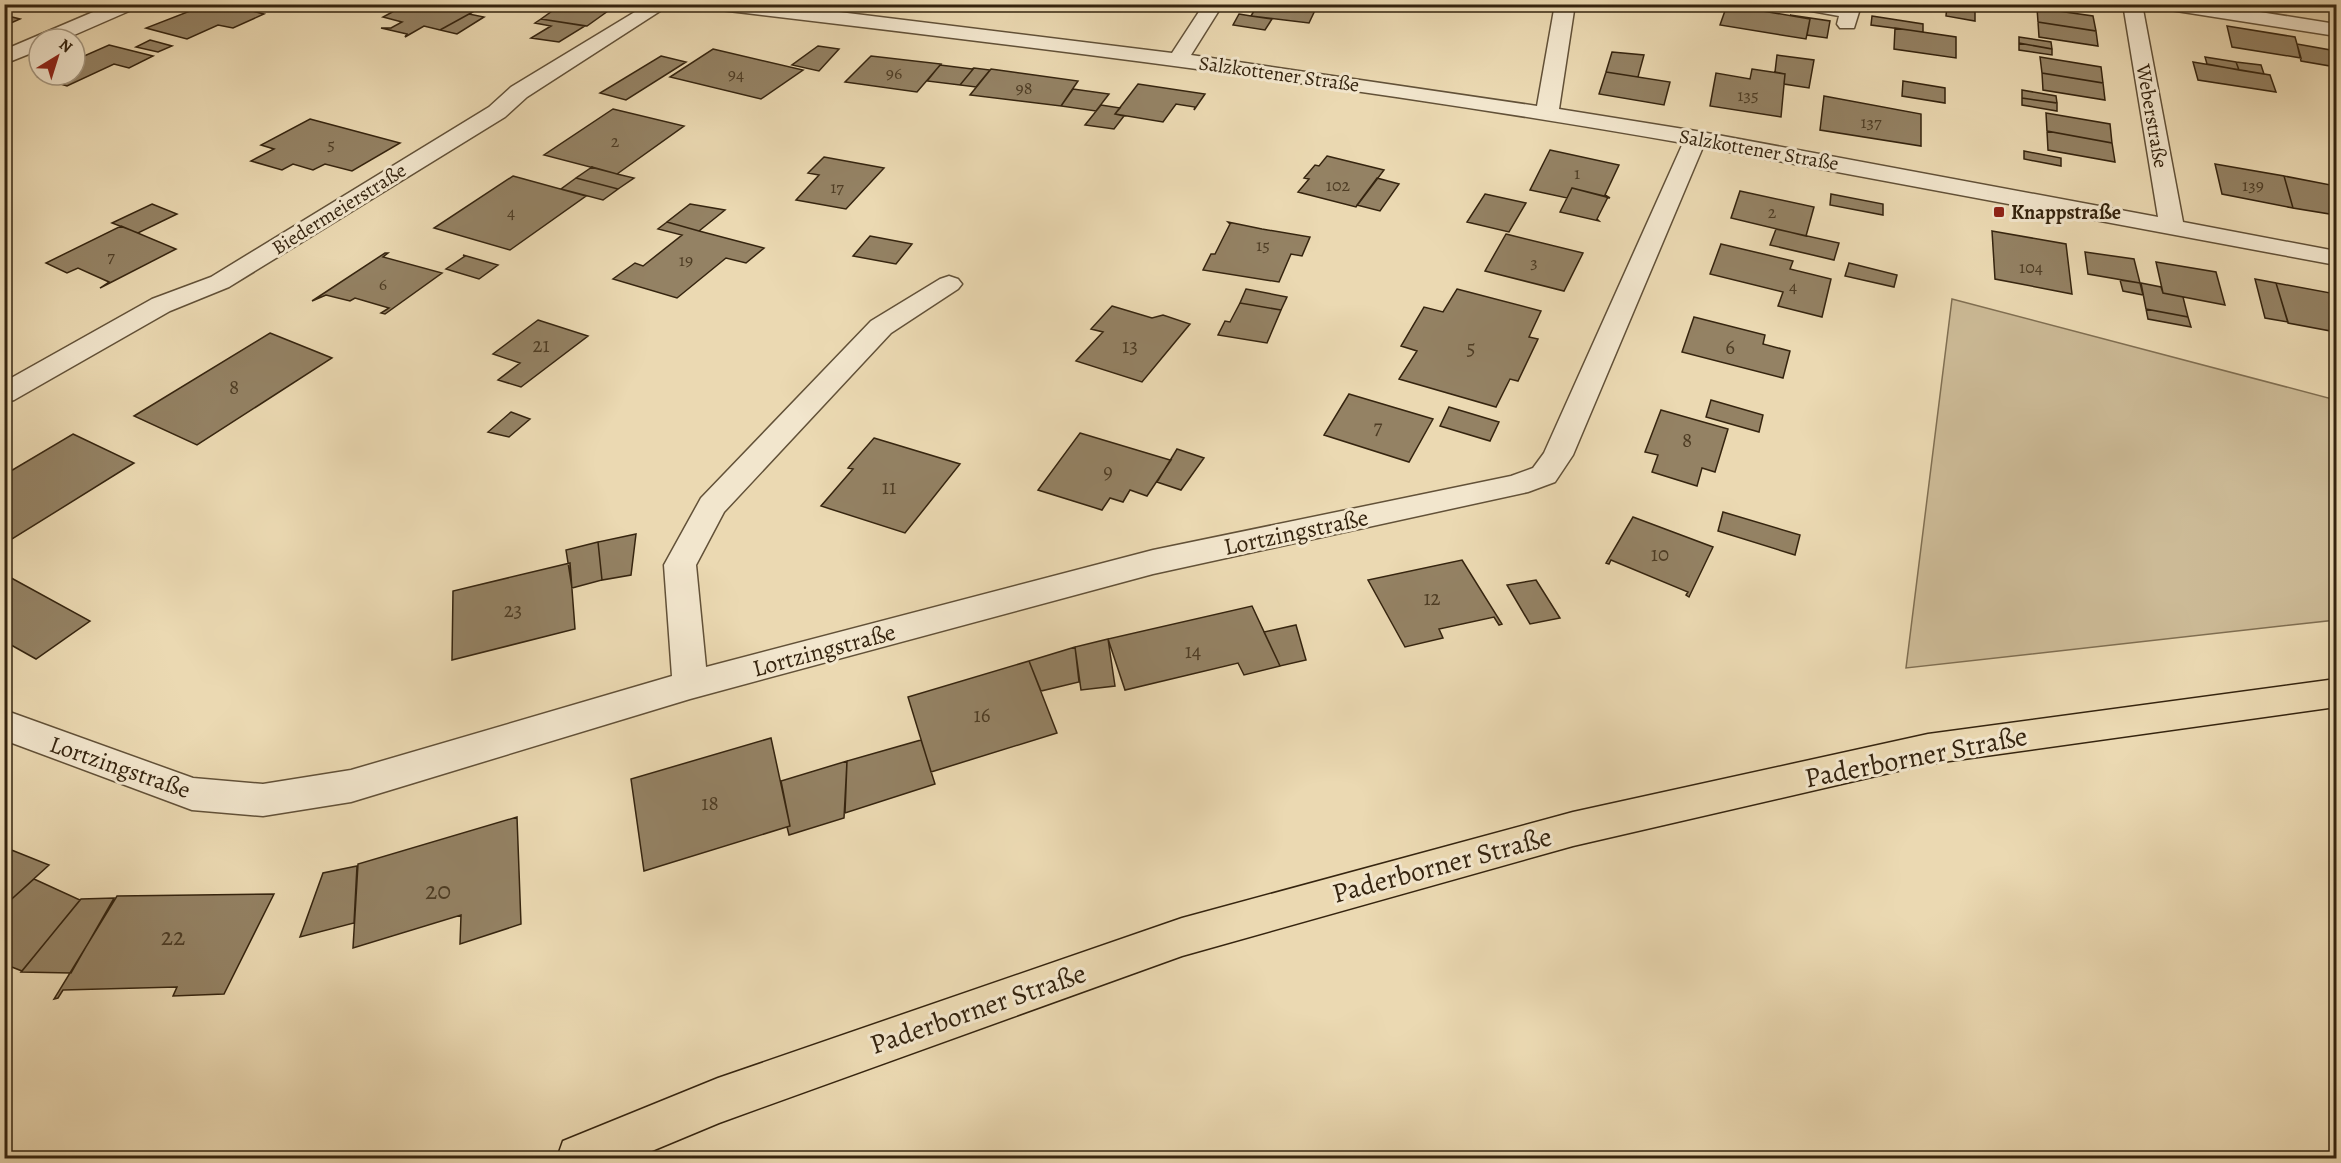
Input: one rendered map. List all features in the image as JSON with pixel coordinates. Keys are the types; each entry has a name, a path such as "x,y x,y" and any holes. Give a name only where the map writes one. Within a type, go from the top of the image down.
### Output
{"main road":[{"name":"Paderborner Straße","path":"580,1158 718,1101 1182,937 1573,829 1928,749 2337,693"}],"street":[{"path":"76,27 129,4"},
{"name":"Biedermeierstraße","path":"4,394 160,305 220,282 497,112 519,92 662,4"},
{"name":"Salzkottener Straße","path":"720,4 1178,60 1547,113 1696,138 2337,258"},
{"path":"903,26 917,4"},
{"name":"Salzkottener Straße","path":"1178,60 1214,4"},
{"path":"1547,113 1565,4"},
{"path":"1802,4 1849,12 1847,24"},
{"name":"Weberstraße","path":"2132,4 2172,227"},
{"path":"2170,4 2337,30"},
{"path":"4,58 27,48"},
{"name":"Lortzingstraße","path":"4,725 192,794 263,800 351,786 690,685 1153,562 1517,485 1544,475 1558,455 1696,138"},
{"path":"690,685 680,565 712,506 881,327 949,284"}],"shaded area":[{"path":"1952,299 2336,400 2336,620 1906,668"}],"building":[{"path":"208,4 225,4 264,14 233,28 218,25 187,39 146,28"},
{"path":"347,4 389,4 376,11"},
{"path":"407,4 464,4 480,8 440,30 424,26 405,37 407,34 381,28 391,28 402,22 383,17"},
{"path":"562,4 608,11 587,26 541,19"},
{"path":"963,4 1021,4 1017,10"},
{"path":"1120,4 1172,4 1168,11"},
{"path":"1258,4 1318,4 1309,23 1251,16"},
{"path":"1975,4 1975,21 1946,16 1947,5"},
{"path":"2051,4 2067,4 2068,12 2051,9"},
{"path":"1727,5 1810,19 1806,39 1720,25"},
{"path":"2037,8 2093,16 2096,31 2038,22"},
{"path":"469,14 484,17 457,34 440,30"},
{"path":"1239,14 1272,19 1265,30 1233,25"},
{"path":"4,15 20,19 4,26"},
{"path":"1790,15 1830,21 1827,38 1807,35 1810,19"},
{"path":"1872,16 1923,24 1923,32 1871,25"},
{"path":"541,19 585,26 559,42 531,38 551,26 535,23"},
{"path":"2038,22 2096,31 2098,46 2039,37"},
{"path":"2227,26 2295,37 2301,58 2232,47"},
{"path":"1895,28 1956,37 1956,58 1894,49"},
{"path":"2019,37 2051,42 2052,49 2019,43"},
{"path":"150,40 172,46 158,52 136,47"},
{"path":"2019,43 2052,49 2052,55 2019,50"},
{"path":"2297,44 2336,51 2336,67 2301,61"},
{"path":"109,45 153,56 129,68 114,64 87,77 87,55"},
{"path":"818,46 839,49 819,71 792,65"},
{"path":"713,49 803,70 761,99 670,77"},
{"path":"1612,52 1644,55 1638,77 1606,72"},
{"path":"1777,55 1814,60 1809,88 1784,84 1785,74 1775,72"},
{"path":"661,56 686,62 626,100 600,93"},
{"path":"871,56 941,64 917,92 845,82"},
{"path":"2040,57 2101,67 2103,83 2042,73"},
{"path":"2205,57 2236,62 2239,70 2207,64"},
{"path":"2193,62 2270,75 2276,92 2198,80"},
{"path":"2236,62 2261,65 2264,74 2239,70"},
{"path":"940,65 974,68 960,85 927,81"},
{"path":"974,68 990,70 976,87 960,85"},
{"path":"991,69 1078,81 1061,106 970,95"},
{"path":"1752,69 1785,74 1781,117 1710,106 1716,73 1750,79"},
{"path":"1606,72 1670,82 1664,105 1599,94"},
{"path":"2042,73 2103,83 2105,100 2043,90"},
{"path":"1903,81 1945,88 1945,103 1902,96"},
{"path":"1138,84 1205,94 1194,110 1195,107 1176,104 1163,122 1115,114"},
{"path":"1073,89 1109,94 1096,111 1061,106"},
{"path":"2022,90 2056,96 2057,103 2022,98"},
{"path":"1824,96 1921,114 1921,146 1820,130"},
{"path":"2022,98 2057,103 2057,111 2022,105"},
{"path":"1101,105 1120,108 1115,114 1124,116 1114,129 1085,125"},
{"path":"613,109 684,126 617,174 544,155"},
{"path":"2046,113 2110,124 2112,143 2047,131"},
{"path":"310,119 400,143 352,171 325,164 313,170 293,164 282,170 251,161 274,149 261,145"},
{"path":"2047,131 2112,143 2115,162 2048,150"},
{"path":"1550,150 1619,165 1605,195 1610,198 1572,188 1567,198 1530,190"},
{"path":"2024,151 2061,158 2061,166 2024,159"},
{"path":"1327,156 1384,170 1356,207 1298,192 1309,179 1304,178"},
{"path":"824,157 884,168 846,209 796,200 819,175 808,173"},
{"path":"2215,164 2284,176 2293,208 2222,194"},
{"path":"592,167 634,178 618,189 576,178"},
{"path":"513,176 586,196 510,250 434,228"},
{"path":"2284,176 2336,186 2336,215 2293,208"},
{"path":"576,178 618,189 603,200 561,189"},
{"path":"1377,178 1399,184 1380,211 1357,205"},
{"path":"1572,188 1608,197 1597,219 1599,221 1560,212"},
{"path":"1740,191 1814,207 1806,236 1731,218"},
{"path":"1485,194 1526,203 1509,232 1467,222"},
{"path":"1831,194 1883,204 1883,215 1830,205"},
{"path":"152,204 177,214 138,233 112,223"},
{"path":"690,204 725,210 699,231 667,222"},
{"path":"667,222 764,248 746,263 726,258 677,298 613,279 635,263 643,266 682,235 658,229"},
{"path":"1228,222 1310,237 1302,256 1291,254 1279,282 1203,270 1211,254 1215,254 1230,224"},
{"path":"121,226 176,249 100,288 109,282 78,268 67,273 46,263"},
{"path":"1776,229 1839,243 1834,260 1770,245"},
{"path":"1992,231 2066,244 2072,294 1995,279"},
{"path":"1506,234 1583,253 1564,291 1485,271"},
{"path":"870,236 912,244 896,264 853,256"},
{"path":"1721,244 1793,261 1790,269 1831,279 1822,317 1778,306 1783,292 1710,274"},
{"path":"2085,252 2134,259 2140,283 2088,274"},
{"path":"388,253 383,257 442,273 385,314 381,313 389,308 355,298 350,301 326,295 312,301"},
{"path":"463,255 498,265 479,279 446,269 465,256"},
{"path":"2156,262 2216,272 2225,305 2163,293"},
{"path":"1849,263 1897,275 1894,287 1845,276"},
{"path":"2255,279 2276,283 2288,322 2265,318"},
{"path":"2120,280 2140,283 2143,295 2123,291"},
{"path":"2141,283 2161,287 2163,293 2183,297 2188,317 2146,309"},
{"path":"2276,283 2336,294 2336,332 2288,323"},
{"path":"1246,289 1287,297 1281,310 1240,303"},
{"path":"1457,289 1541,311 1529,337 1538,339 1518,381 1510,379 1496,407 1399,379 1417,351 1401,346 1424,307 1443,312"},
{"path":"1240,303 1281,310 1267,343 1218,335 1225,321 1230,322"},
{"path":"1112,306 1152,318 1163,315 1190,324 1142,382 1076,361 1103,332 1091,329"},
{"path":"2146,309 2188,317 2191,327 2148,319"},
{"path":"1694,317 1765,335 1763,344 1790,351 1783,378 1682,352"},
{"path":"538,320 588,336 521,387 498,380 520,363 493,354"},
{"path":"270,333 332,358 197,445 134,416"},
{"path":"1349,394 1433,419 1409,462 1324,435"},
{"path":"1711,400 1763,415 1759,432 1706,417"},
{"path":"1449,407 1499,422 1490,441 1440,426"},
{"path":"1661,410 1728,429 1715,472 1702,468 1697,486 1652,472 1658,455 1645,452"},
{"path":"511,412 530,419 509,437 488,432"},
{"path":"1080,433 1171,460 1147,496 1130,490 1123,502 1110,498 1102,510 1038,490"},
{"path":"73,434 134,463 4,544 4,475"},
{"path":"874,438 960,464 905,533 821,506 853,469 848,468"},
{"path":"1177,449 1204,458 1181,490 1157,482"},
{"path":"1723,512 1800,535 1795,555 1718,531"},
{"path":"1633,517 1713,547 1689,597 1686,595 1688,592 1611,560 1609,564 1606,563"},
{"path":"636,534 631,575 602,580 598,542"},
{"path":"598,542 602,580 572,588 566,550"},
{"path":"1462,560 1502,624 1499,625 1494,617 1439,629 1443,638 1405,647 1368,580"},
{"path":"570,563 575,629 452,660 453,591"},
{"path":"4,574 90,621 36,659 4,641"},
{"path":"1536,580 1560,618 1530,624 1507,585"},
{"path":"1252,606 1280,666 1244,675 1238,663 1125,690 1108,639"},
{"path":"1296,625 1306,660 1280,666 1264,632"},
{"path":"1108,639 1115,686 1081,690 1075,647"},
{"path":"1075,647 1079,682 1041,691 1029,661"},
{"path":"1029,661 1057,733 931,772 908,697"},
{"path":"771,738 790,826 644,871 631,779"},
{"path":"921,740 935,784 845,813 847,761"},
{"path":"847,761 844,818 789,835 787,827 790,826 781,781"},
{"path":"517,817 521,924 460,944 461,915 353,948 358,864"},
{"path":"4,847 49,865 4,906"},
{"path":"357,866 354,923 300,937 323,873"},
{"path":"34,879 80,900 22,971 4,964 4,906"},
{"path":"274,894 224,994 173,996 177,987 63,990 58,998 54,999 117,896"},
{"path":"114,898 71,973 21,972 81,899"}],"place":[{"name":"Knappstraße","path":"1999,212"}]}
